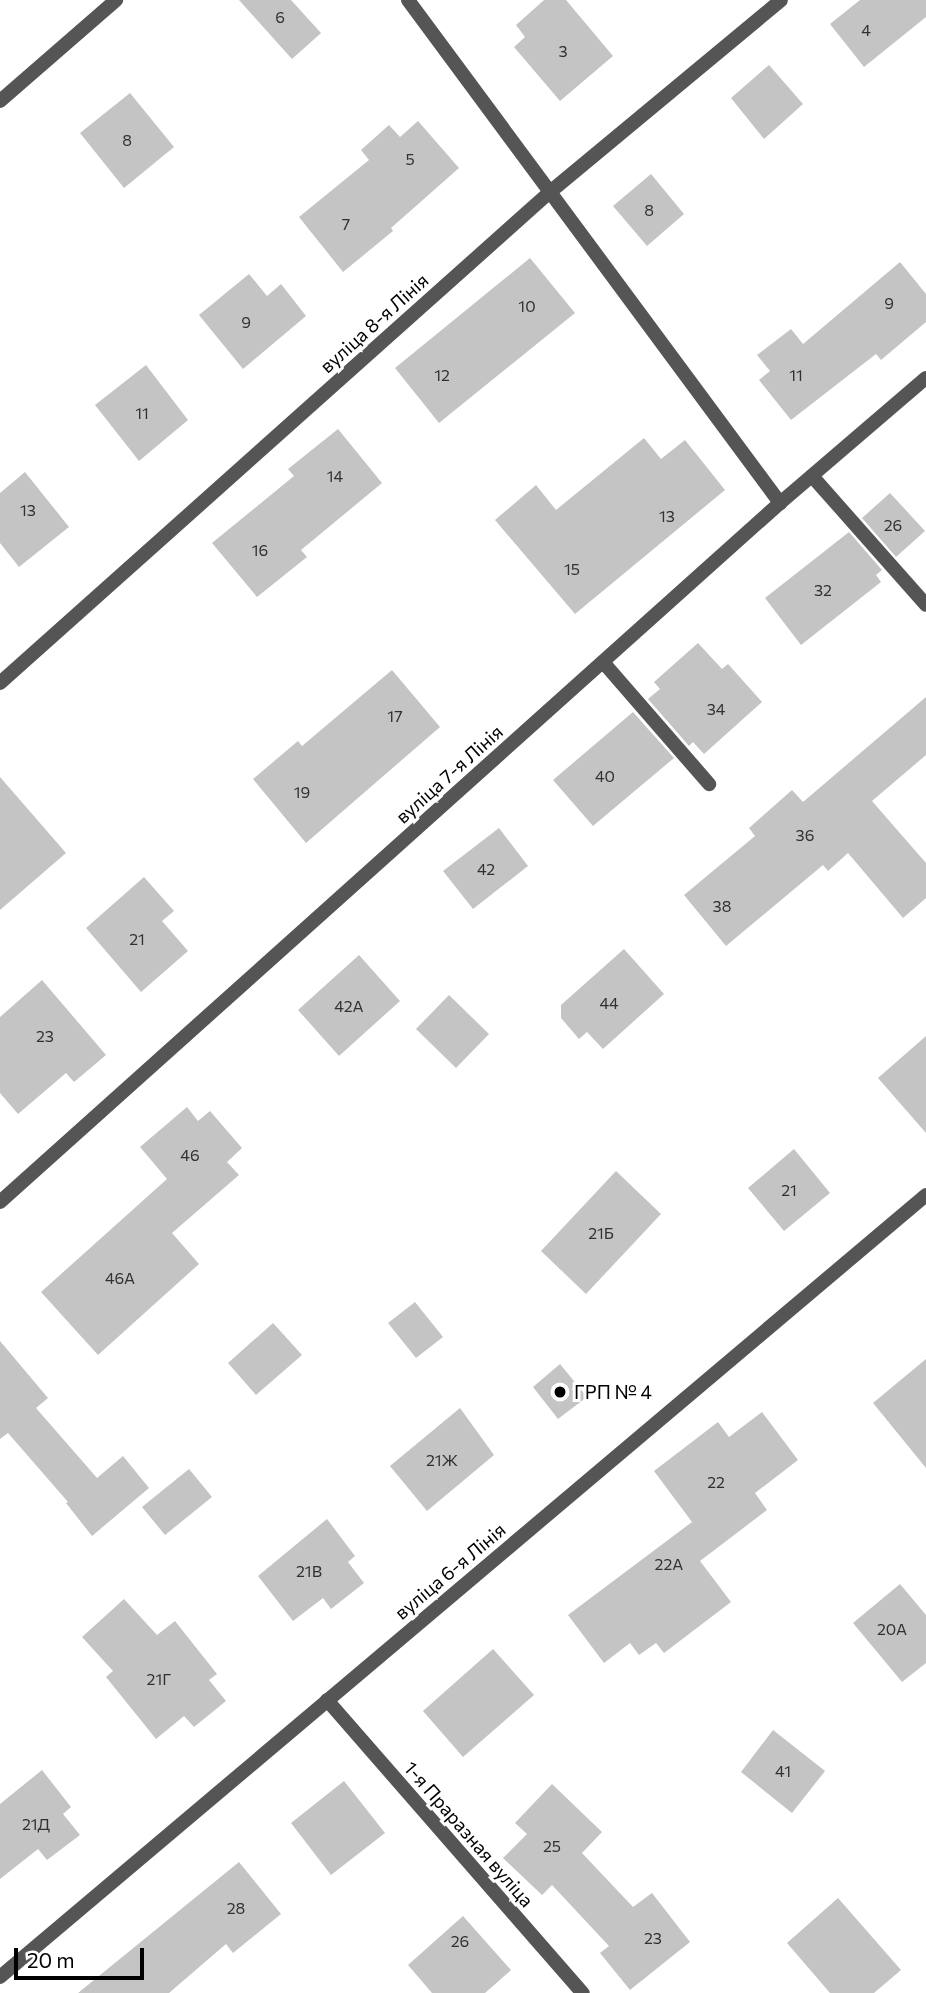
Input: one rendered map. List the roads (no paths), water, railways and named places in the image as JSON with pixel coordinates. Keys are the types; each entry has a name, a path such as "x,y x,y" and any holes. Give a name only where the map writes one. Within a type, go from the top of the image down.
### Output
{"street":[{"path":"0,101 116,0"},
{"path":"408,0 780,503"},
{"name":"вуліца 8-я Лінія","path":"0,683 550,192 781,0"},
{"name":"вуліца 7-я Лінія","path":"0,1202 780,503 926,379"},
{"path":"812,476 926,606"},
{"path":"603,662 709,784"},
{"name":"вуліца 6-я Лінія","path":"0,1977 926,1195"},
{"name":"1-я Праразная вуліца","path":"327,1700 583,1993"}],"place":[{"name":"ГРП № 4","path":"560,1392"}]}
